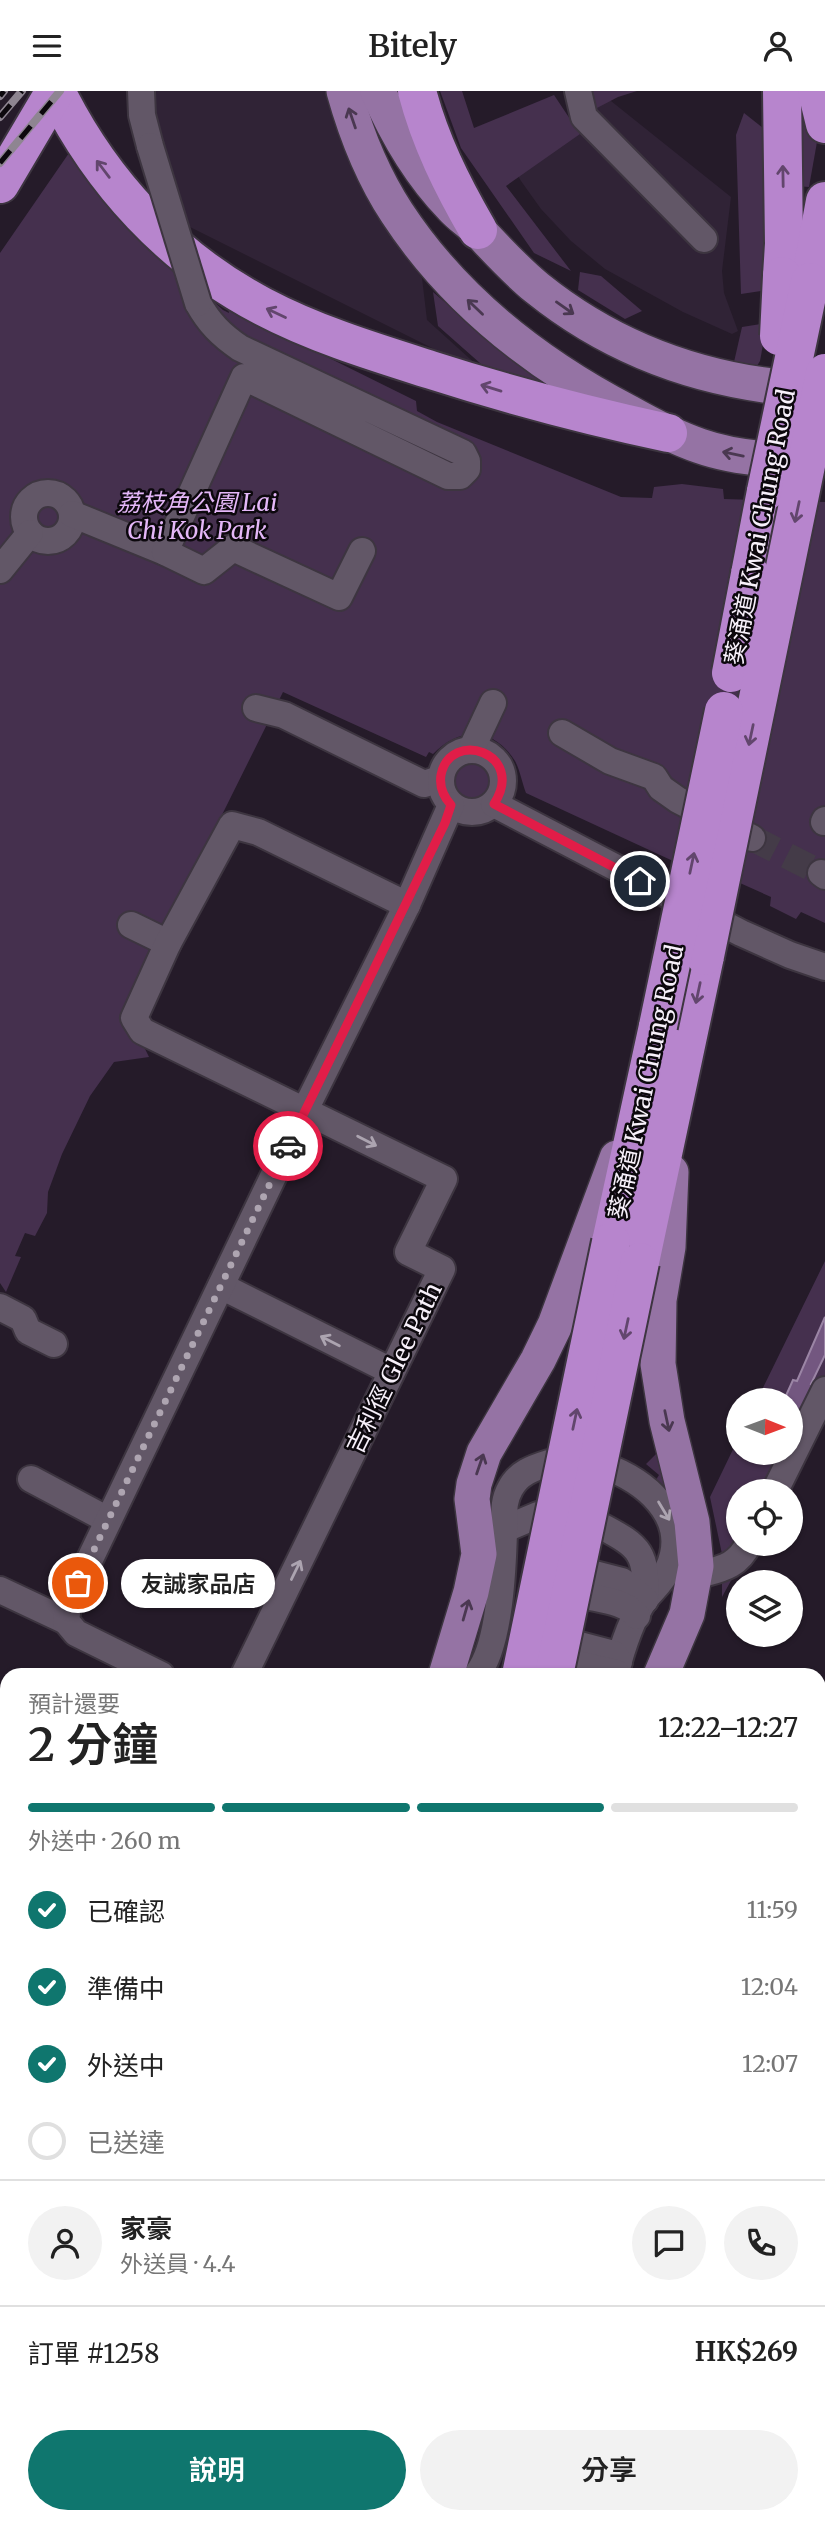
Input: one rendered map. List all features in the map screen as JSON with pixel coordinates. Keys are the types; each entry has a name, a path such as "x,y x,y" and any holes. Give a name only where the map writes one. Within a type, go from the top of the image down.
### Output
{"highway":[{"path":"0,140 43,91"},
{"path":"0,184 55,91"},
{"path":"55,91 84,143 132,206 193,262 257,303 330,335 410,363 556,407 668,433"},
{"path":"417,91 430,135 445,170 478,230"},
{"path":"777,432 784,244 782,91"},
{"path":"817,91 825,124"},
{"name":"葵涌道 Kwai Chung Road","path":"568,1660 724,711 777,432 825,201"},
{"name":"葵涌道 Kwai Chung Road","path":"492,1659 659,1097 825,373"}],"main road":[{"path":"344,91 362,146 379,182 425,253 490,321 527,350 598,397 668,433 702,447 769,460 825,462"},
{"path":"377,91 395,129 452,208 535,287 590,326 633,348 681,367 733,381 825,390"},
{"path":"492,1659 471,1592 478,1554 472,1499 478,1467 538,1360 659,1097"},
{"path":"659,1097 668,1247 659,1300 658,1344 663,1402 695,1538 695,1576 687,1614 664,1668"}],"street":[{"path":"141,91 142,115 150,146 198,303 219,333 240,348 463,453 467,461 467,469 460,476 448,477 244,377 165,552"},
{"path":"578,91 584,117 704,239"},
{"path":"0,570 16,539 25,522 25,510 31,500 48,493 61,497 70,507 72,514 69,529 56,540 16,539"},
{"path":"72,514 204,571 233,548 340,597 362,551"},
{"path":"471,750 493,703"},
{"path":"256,708 284,715 424,784 440,779"},
{"path":"562,733 610,761 654,777 661,788 678,800 752,838"},
{"path":"471,750 489,755 500,769 503,787 494,804 477,812 468,812 451,805 441,789 440,779 447,762 462,751 471,750"},
{"path":"494,804 681,903 789,955 825,967"},
{"path":"66,1621 68,1605 108,1520 407,905 451,805"},
{"path":"306,1110 142,1031 134,1018 167,943 232,825 258,832 407,905"},
{"path":"131,925 167,943"},
{"path":"789,955 811,976 825,982"},
{"name":"吉利徑 Glee Path","path":"247,1668 442,1269 408,1252 444,1179 306,1110"},
{"path":"220,1286 391,1371"},
{"path":"0,1307 23,1319 29,1331 54,1344"},
{"path":"781,1479 825,1390"},
{"path":"492,1659 517,1553 503,1512 510,1487 519,1476 532,1468 549,1463"},
{"path":"612,1469 631,1477 648,1489 663,1506 673,1526 675,1544 672,1560 663,1579 643,1598"},
{"path":"31,1479 108,1520"},
{"path":"599,1535 630,1543 645,1565 643,1598 618,1668"},
{"path":"695,1576 721,1569 742,1556"},
{"path":"589,1585 622,1581 643,1598"},
{"path":"0,1590 66,1621 76,1633 147,1668"},
{"path":"568,1660 607,1668"}],"shaded area":[{"path":"156,91 325,91 366,192 422,278 427,320 490,377 150,207 143,157"},
{"path":"601,93 731,197 722,271 724,293 738,331 732,334 683,312 605,269 571,241 541,209 506,155 582,110"},
{"path":"825,1317 825,1355 803,1408 803,1388 789,1388 793,1380 797,1381"}],"green space":[{"path":"440,91 462,91 474,128 554,95 580,134 506,186 571,271 534,253 461,148"},
{"path":"589,91 637,91 595,109"},
{"path":"825,97 809,187 795,186 789,99"},
{"path":"744,113 763,128 773,246 761,291 741,294 736,135"},
{"name":"荔枝角公園 Lai Chi Kok Park","path":"69,153 153,247 223,310 229,313 228,308 416,401 417,411 437,422 621,497 652,498 654,487 682,484 723,489 724,499 825,502 825,923 801,912 796,919 770,906 771,897 675,854 673,861 526,793 515,761 507,750 487,736 465,735 443,745 433,754 429,752 426,757 283,692 144,972 129,1016 149,1057 114,1062 90,1096 62,1154 48,1192 47,1213 35,1236 25,1233 15,1256 21,1257 6,1292 0,1283 0,253"},
{"path":"580,272 601,276 642,311 625,319 578,290"},
{"path":"433,292 479,331 547,382 540,394 498,379 438,326"},
{"path":"767,323 760,361 755,369 734,362 742,327"},
{"path":"471,756 489,763 496,781 489,799 471,806 453,799 446,781 453,763"},
{"path":"825,1261 825,1399 803,1443 803,1388 763,1388"},
{"path":"661,1449 679,1502 654,1483 659,1475 646,1464"},
{"path":"726,1464 792,1465 785,1479 726,1479 726,1556 744,1556 737,1570 726,1570 726,1590 722,1597 722,1554 710,1497"}],"tunnel":[{"path":"752,838 821,873"}],"railway":[{"path":"0,96 4,91"},
{"path":"0,117 22,91"},
{"path":"0,163 60,91"}],"way so far":[{"path":"78,1583 288,1146"}],"place":[{"name":"友誠家品店","path":"78,1583"}],"route":[{"path":"288,1146 445,823 451,805 441,789 440,779 442,770 454,755 471,750 489,755 496,761 503,778 503,787 494,804 640,881"}]}
